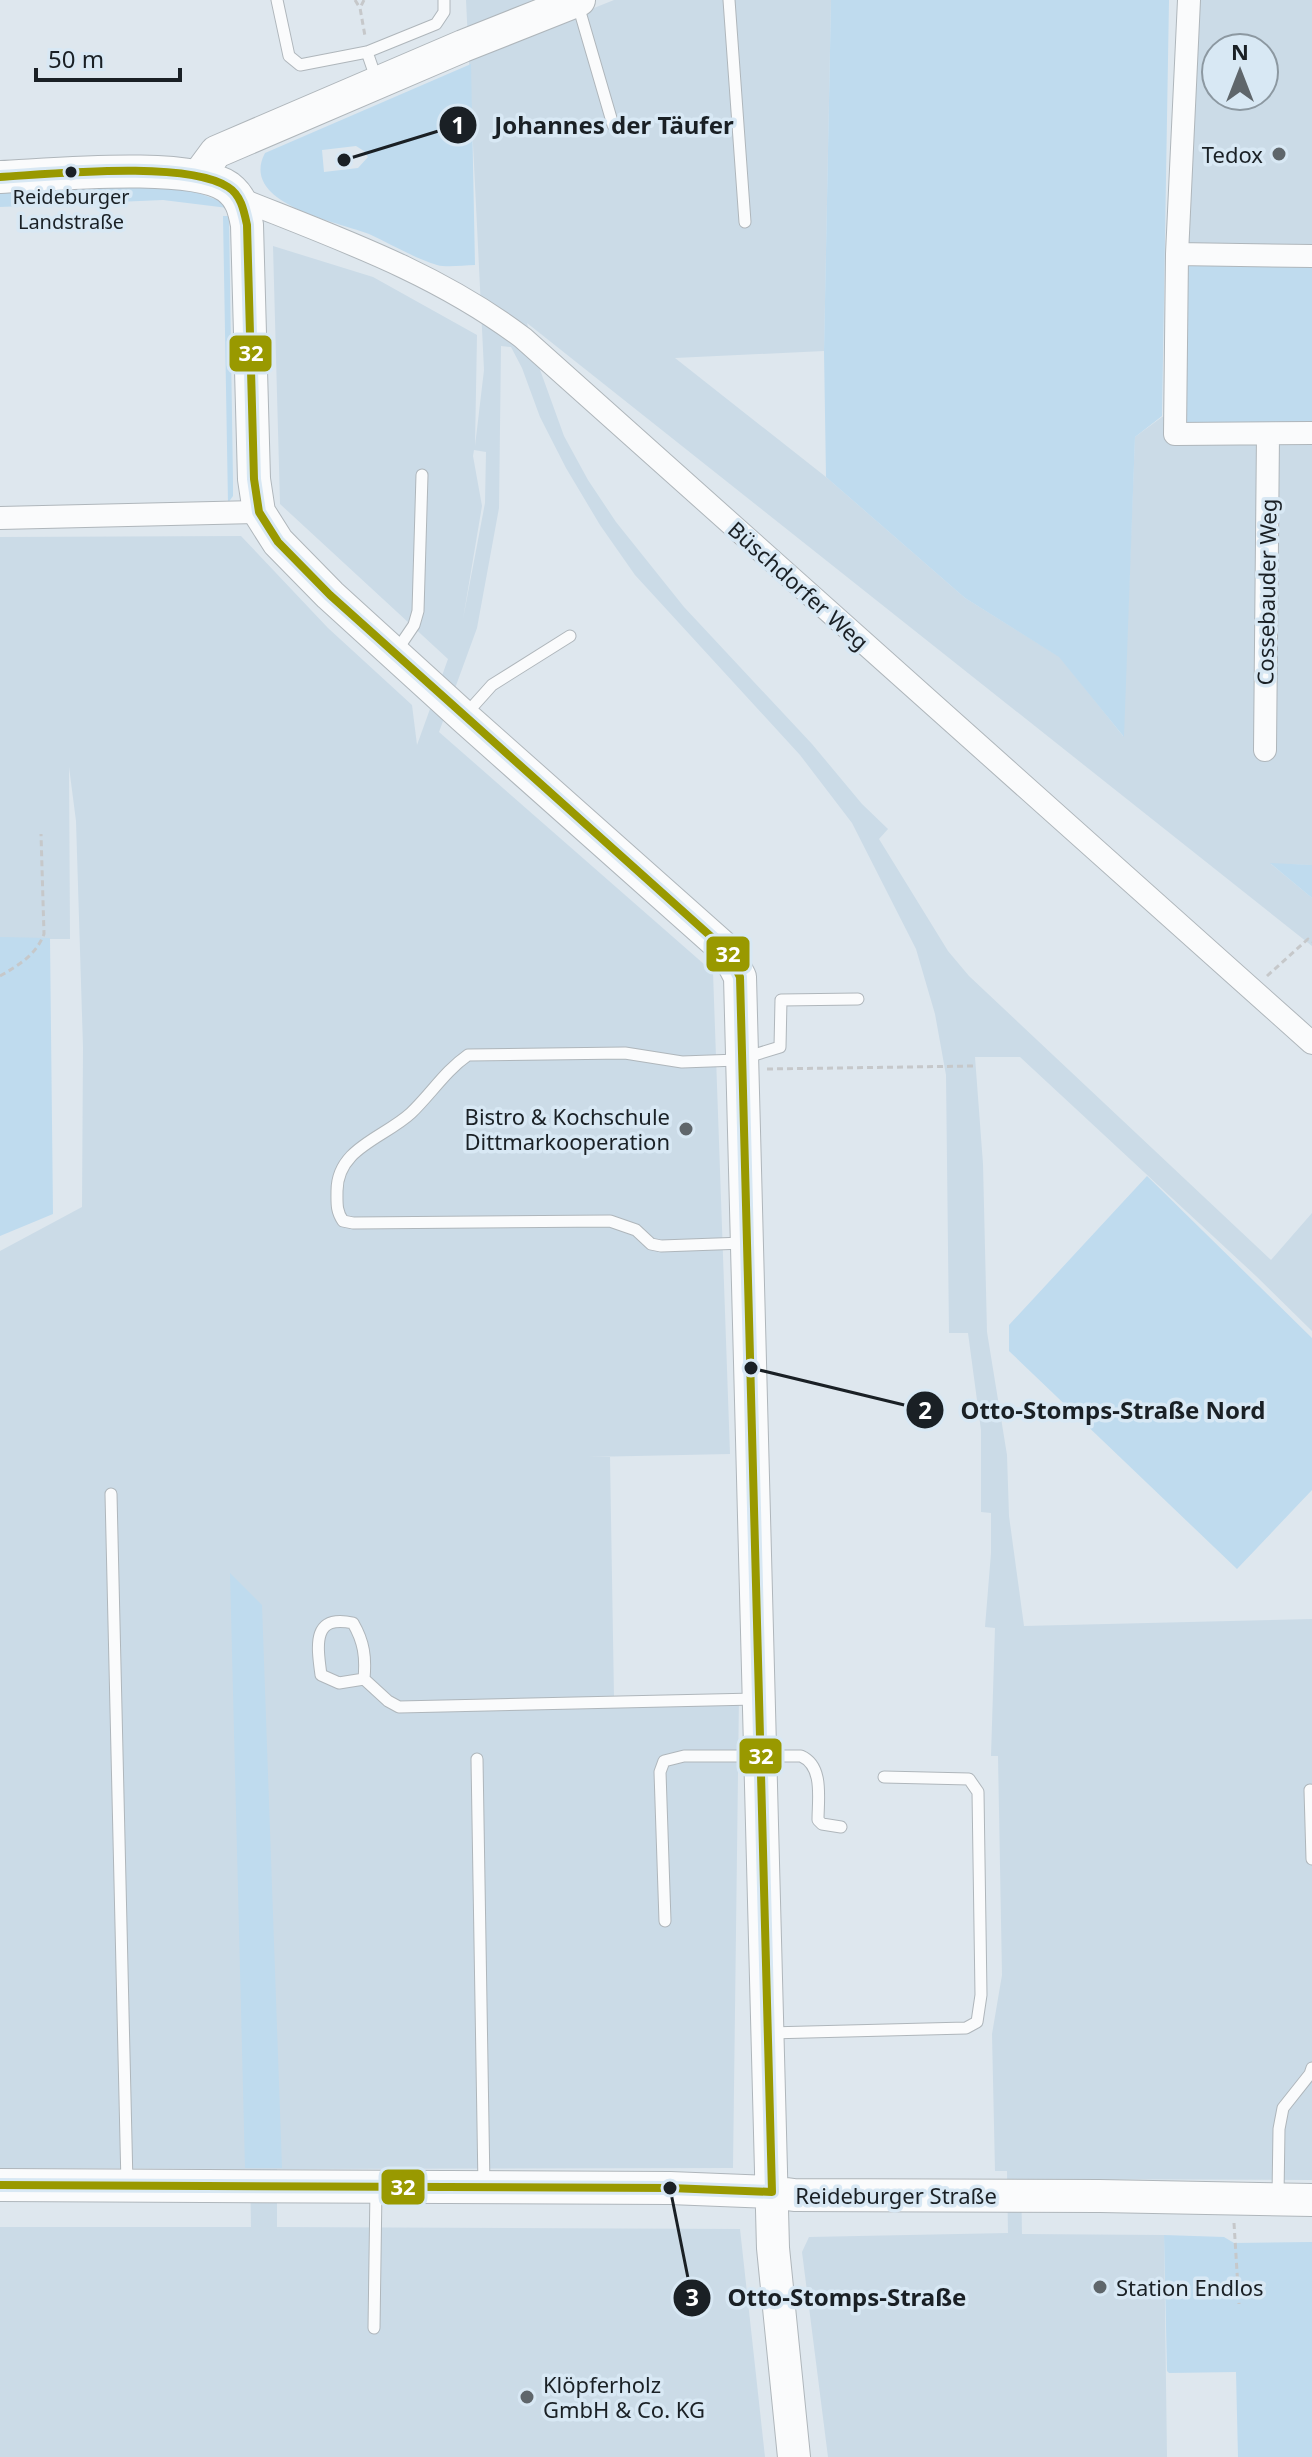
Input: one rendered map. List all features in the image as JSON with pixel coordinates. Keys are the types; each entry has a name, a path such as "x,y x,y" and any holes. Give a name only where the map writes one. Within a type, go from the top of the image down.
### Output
{"street":[{"path":"199,175 216,152 578,0"},
{"path":"1189,0 1177,254 1175,434 1312,433"},
{"path":"0,177 162,172 199,175 230,188 240,199 247,225 254,479 259,512 278,542 330,595 726,950 740,977 773,2248 794,2457"},
{"name":"Büschdorfer Weg","path":"240,199 400,263 456,292 523,338 1312,1043"},
{"path":"1177,254 1312,256"},
{"name":"Cossebauder Weg","path":"1265,750 1268,434"},
{"path":"0,518 259,512"},
{"name":"Reideburger Straße","path":"0,2185 670,2188 794,2195 1312,2200"}],"lane":[{"path":"277,0 289,56 300,65 367,52 436,24 444,12 444,0"},
{"path":"578,0 613,125"},
{"path":"729,0 745,222"},
{"path":"367,52 377,82"},
{"path":"394,653 414,625 418,611 422,475"},
{"path":"464,717 492,685 570,636"},
{"path":"747,1243 661,1246 651,1244 636,1230 610,1221 353,1223 343,1221 337,1213 337,1178 353,1153 404,1119 450,1067 468,1055 625,1053 682,1062 743,1061 780,1047 781,1000 858,999"},
{"path":"111,1494 127,2185"},
{"path":"337,1619 353,1623 362,1638 366,1657 364,1679 339,1683 321,1675 319,1637 326,1624 337,1619"},
{"path":"364,1679 399,1707 759,1699"},
{"path":"665,1921 660,1772 664,1761 684,1756 794,1754 807,1758 817,1776 818,1820 830,1827 841,1827"},
{"path":"477,1759 484,2187"},
{"path":"768,2033 966,2028 977,2022 981,1995 978,1792 969,1779 884,1777"},
{"path":"1310,1790 1312,1859"},
{"path":"1278,2200 1279,2129 1283,2108 1312,2068"},
{"path":"374,2328 376,2186"}],"path":[{"path":"355,0 360,8 367,52"},
{"path":"360,8 364,0"},
{"path":"0,976 22,963 39,947 44,934 41,834"},
{"path":"1252,990 1308,939 1312,942"},
{"path":"743,1061 975,1066"},
{"path":"1234,2199 1239,2304"}],"shaded area":[{"path":"466,0 539,0 544,28 614,0 831,0 824,351 675,358 826,477 965,598 1060,657 1123,736 1135,437 1162,417 1173,415 1312,436 1312,865 1271,864 1312,898 1312,946 527,323 564,436 616,522 684,607 888,829 879,839 948,951 969,976 1271,1260 1312,1213 1312,1331 1020,1057 975,1057 983,1164 987,1332 1007,1455 1009,1516 1024,1626 1312,1619 1312,2180 1021,2179 1022,2234 1164,2235 1167,2457 828,2457 802,2252 809,2237 1008,2233 1007,2171 995,2171 992,2034 1002,1975 998,1756 991,1756 995,1628 985,1627 991,1513 981,1512 981,1430 968,1333 949,1333 946,1075 935,1014 916,949 852,823 800,755 635,575 566,468 540,417 511,347 501,346 499,508 477,628 439,732 713,972 730,1454 588,1457 610,1457 614,1697 739,1695 733,2168 277,2169 277,2227 740,2229 765,2457 0,2457 0,2227 251,2227 250,2169 0,2168 0,1251 82,1207 83,1047 76,821 69,767 70,939 0,939 0,537 241,536 328,628 412,705 417,745 448,659 280,504 273,246 373,277 477,335 475,446 484,370","holes":["474,450 486,452 485,503 463,619 482,506 473,456"]},
{"path":"831,0 1169,0 1162,416 1135,437 1124,737 1059,657 965,598 826,477 824,351"},
{"path":"1195,0 1312,0 1312,431 1178,411"},
{"path":"471,64 475,265 437,265 369,234 296,208 278,198 266,185 260,171 265,153","holes":["356,146 368,157 358,168 324,172 322,150"]},
{"path":"165,181 223,202 228,208 163,200 0,207 0,188"},
{"path":"223,216 229,216 233,496 228,503"},
{"path":"1179,258 1312,259 1312,431 1179,431"},
{"path":"1270,863 1312,865 1312,898"},
{"path":"0,937 50,938 53,1214 0,1236"},
{"path":"1147,1176 1312,1338 1312,1490 1237,1569 1009,1351 1009,1325"},
{"path":"230,1573 262,1605 282,2168 245,2168"},
{"path":"1164,2235 1224,2237 1234,2243 1312,2242 1312,2457 1238,2457 1236,2372 1167,2371"}],"transit line":[{"name":"32","path":"0,177 151,171 208,179 236,194 247,225 254,479 259,512 278,542 330,595 726,950 740,977 772,2192 670,2188 0,2185"}],"place":[{"name":"Tedox","path":"1279,154"},
{"name":"Johannes der Täufer","path":"344,160"},
{"name":"Reideburger Landstraße","path":"71,172"},
{"name":"Bistro & Kochschule Dittmarkooperation","path":"686,1129"},
{"name":"Otto-Stomps-Straße Nord","path":"751,1368"},
{"name":"Otto-Stomps-Straße","path":"670,2188"},
{"name":"Station Endlos","path":"1100,2287"},
{"name":"Klöpferholz GmbH & Co. KG","path":"527,2397"}]}
